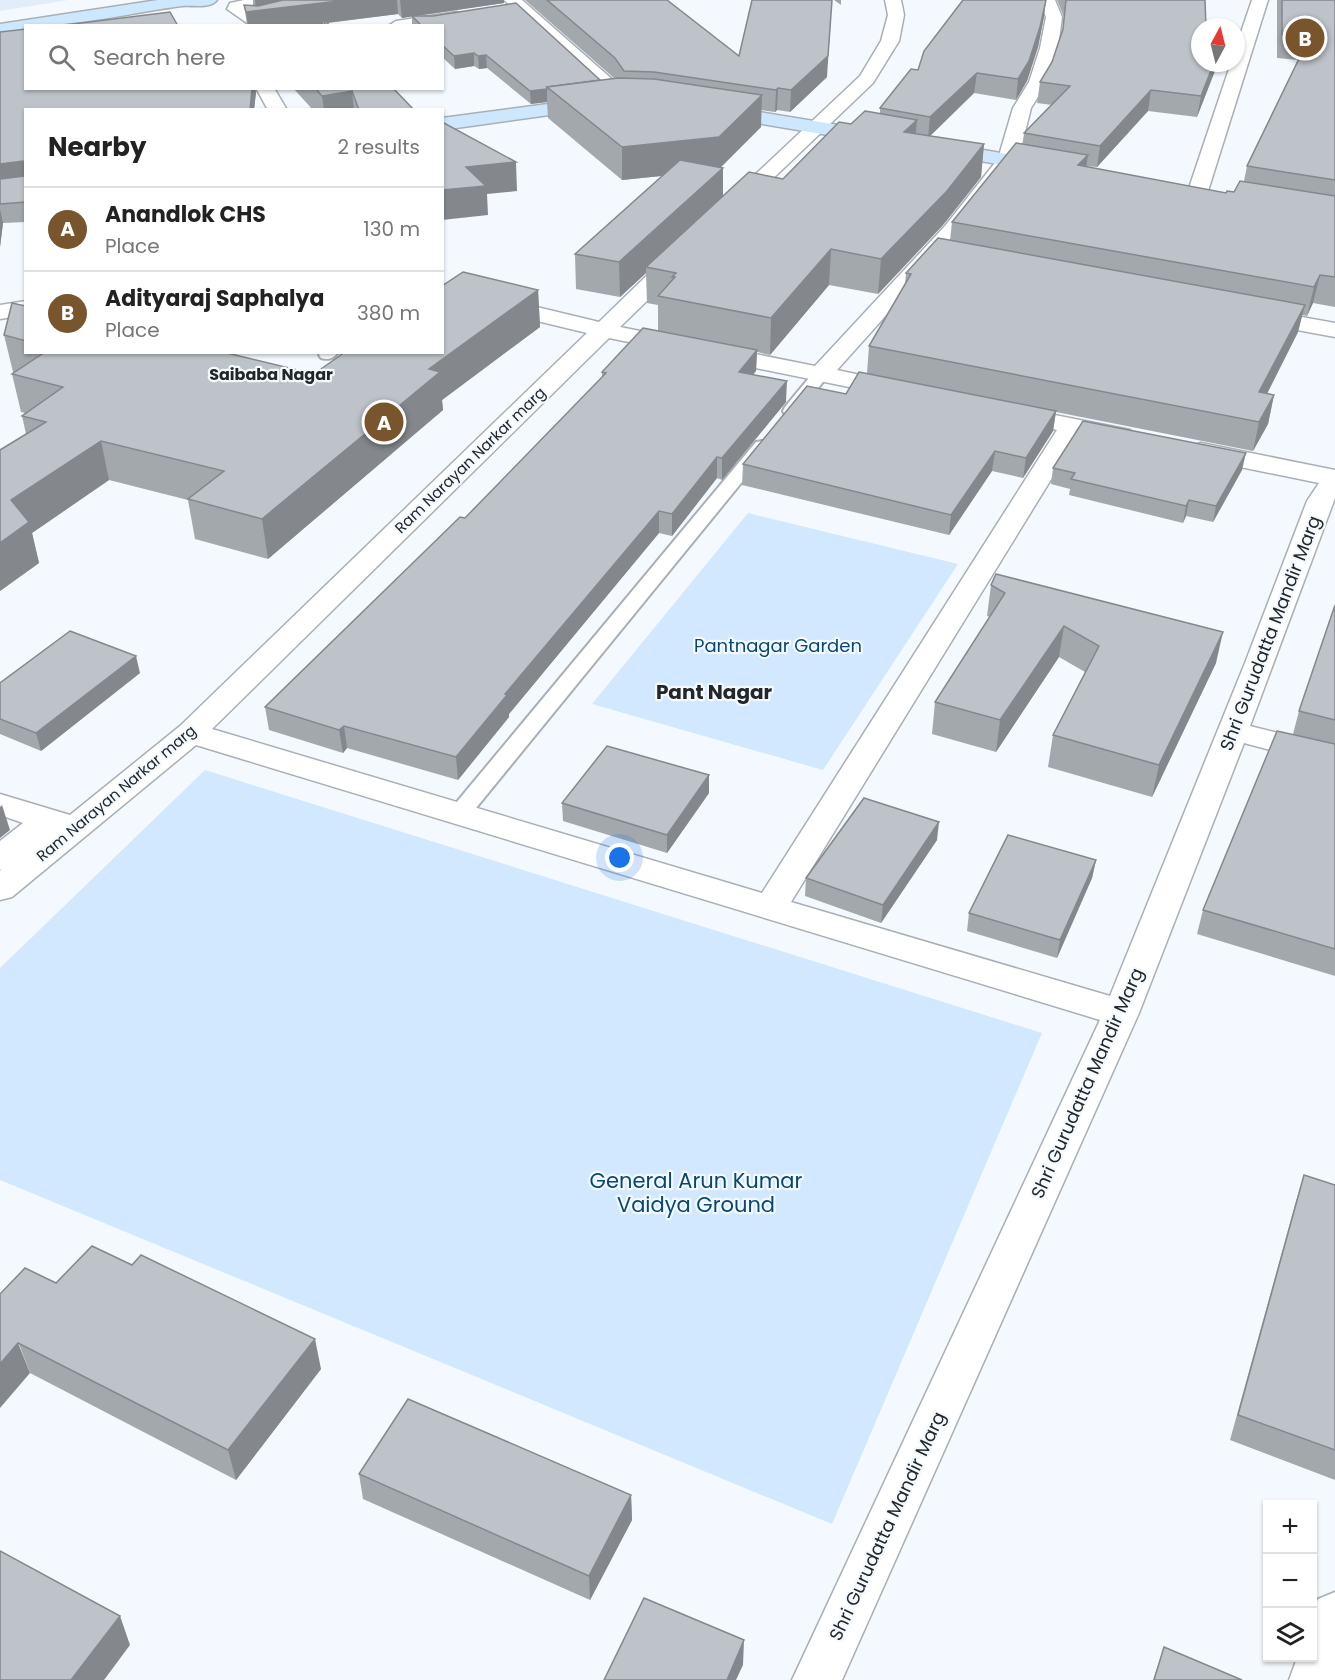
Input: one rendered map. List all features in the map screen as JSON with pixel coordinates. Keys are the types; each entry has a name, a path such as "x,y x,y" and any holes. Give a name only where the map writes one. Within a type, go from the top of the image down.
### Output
{"street":[{"path":"97,24 191,9 235,8 263,0"},
{"path":"27,24 184,1 260,19 341,0"},
{"name":"Ram Narayan Narkar marg","path":"0,889 61,823 191,733 602,330 867,79 890,41 896,15 893,0"},
{"path":"820,375 952,230 1008,160 1022,108 1038,82 1049,48 1054,17 1047,0"},
{"path":"1197,191 1260,0"},
{"path":"444,124 627,101 516,4 497,11"},
{"path":"409,24 475,14"},
{"path":"0,28 24,24"},
{"path":"0,39 24,35"},
{"path":"266,90 277,108"},
{"path":"701,109 895,140"},
{"path":"918,144 1063,169"},
{"path":"1175,188 1220,196"},
{"path":"928,254 951,259"},
{"path":"444,291 602,330 923,395"},
{"path":"0,312 24,308"},
{"path":"1242,313 1335,330"},
{"path":"992,409 1140,439"},
{"path":"770,907 1072,425"},
{"path":"1174,446 1335,478"},
{"name":"Shri Gurudatta Mandir Marg","path":"817,1680 1121,1013 1320,501 1335,478"},
{"path":"1232,731 1335,757"},
{"path":"191,733 1121,1013"},
{"path":"0,804 61,823"},
{"path":"0,859 61,823"},
{"path":"1314,1680 1335,1615"}],"lane":[{"path":"459,814 820,375"}],"shaded area":[{"path":"0,0 68,0 0,11"}],"green space":[{"name":"Pantnagar Garden","path":"748,513 958,564 823,770 592,704"},
{"name":"General Arun Kumar Vaidya Ground","path":"205,770 1042,1033 832,1524 0,1180 0,968"}],"building":[{"path":"283,0 347,0 246,12 244,5 258,6"},
{"path":"547,0 667,0 739,56 752,0 832,0 828,56 791,90 778,88 776,90 654,72 624,71 615,58"},
{"path":"963,0 1046,0 1029,61 1018,79 977,73 930,117 880,108 911,69 918,70 924,51"},
{"path":"1066,0 1205,0 1206,18 1191,18 1191,72 1210,72 1201,96 1151,90 1100,146 1024,133 1070,86 1040,82 1052,62 1063,29"},
{"path":"1282,0 1335,0 1335,180 1247,166 1310,36 1282,34"},
{"path":"516,3 600,80 530,91 486,55 478,56 474,53 454,56 444,47 444,24 420,24 412,16 433,16"},
{"path":"170,12 177,24 73,24"},
{"path":"24,29 24,90 252,90 250,108 24,108 24,176 23,161 0,164 0,32"},
{"path":"618,78 654,79 762,95 719,137 622,147 547,87"},
{"path":"317,90 395,90 412,108 358,108 352,91 322,96"},
{"path":"865,111 917,120 904,132 984,144 947,191 881,259 831,249 771,318 658,296 676,273 646,267 749,172 783,179 839,122 851,124"},
{"path":"444,123 516,162 466,167 486,186 444,190"},
{"path":"1016,143 1088,155 1078,165 1226,193 1227,191 1234,192 1240,181 1335,196 1335,277 1320,275 1314,287 952,222"},
{"path":"680,160 723,168 619,262 575,254"},
{"path":"24,176 24,202 0,204 0,179"},
{"path":"938,238 1305,305 1259,392 1274,395 1259,422 869,346 911,274 906,273"},
{"path":"463,272 538,290 429,369 440,372 262,519 188,499 224,471 101,441 11,500 29,522 0,543 0,450 46,422 22,416 63,387 12,374 42,354 231,354 314,374 342,354 444,354 444,285"},
{"path":"12,303 24,306 24,340 4,335"},
{"path":"643,328 757,350 739,372 787,381 722,458 717,457 672,514 659,511 505,694 507,695 456,757 344,726 339,730 265,707 460,517 465,518 606,373 602,372"},
{"path":"859,372 1056,411 1026,458 995,451 951,515 743,464 807,386 846,394"},
{"path":"1083,421 1246,453 1216,506 1189,500 1186,506 1071,479 1075,473 1053,468"},
{"path":"996,574 1223,632 1159,765 1053,735 1099,646 1064,626 1000,720 935,702 1005,593 991,585"},
{"path":"1335,605 1335,720 1299,711"},
{"path":"70,631 136,656 36,733 0,719 0,683"},
{"path":"1277,731 1335,744 1335,949 1203,910"},
{"path":"607,746 709,775 667,835 562,803"},
{"path":"864,798 939,822 883,905 806,878"},
{"path":"1008,835 1096,860 1060,940 969,913"},
{"path":"1304,1175 1335,1185 1335,1450 1238,1415"},
{"path":"92,1246 132,1265 141,1255 315,1339 228,1450 18,1343 0,1364 0,1294 25,1268 56,1283"},
{"path":"408,1399 631,1495 589,1576 359,1474"},
{"path":"0,1551 120,1616 71,1680 0,1680"},
{"path":"644,1598 744,1640 727,1680 604,1680"},
{"path":"1164,1647 1242,1680 1154,1680"}],"place":[{"name":"Adityaraj Saphalya","path":"1305,38"},
{"name":"Anandlok CHS","path":"384,422"}],"district":[{"name":"Saibaba Nagar","path":"271,374"},
{"name":"Pant Nagar","path":"714,692"}]}
